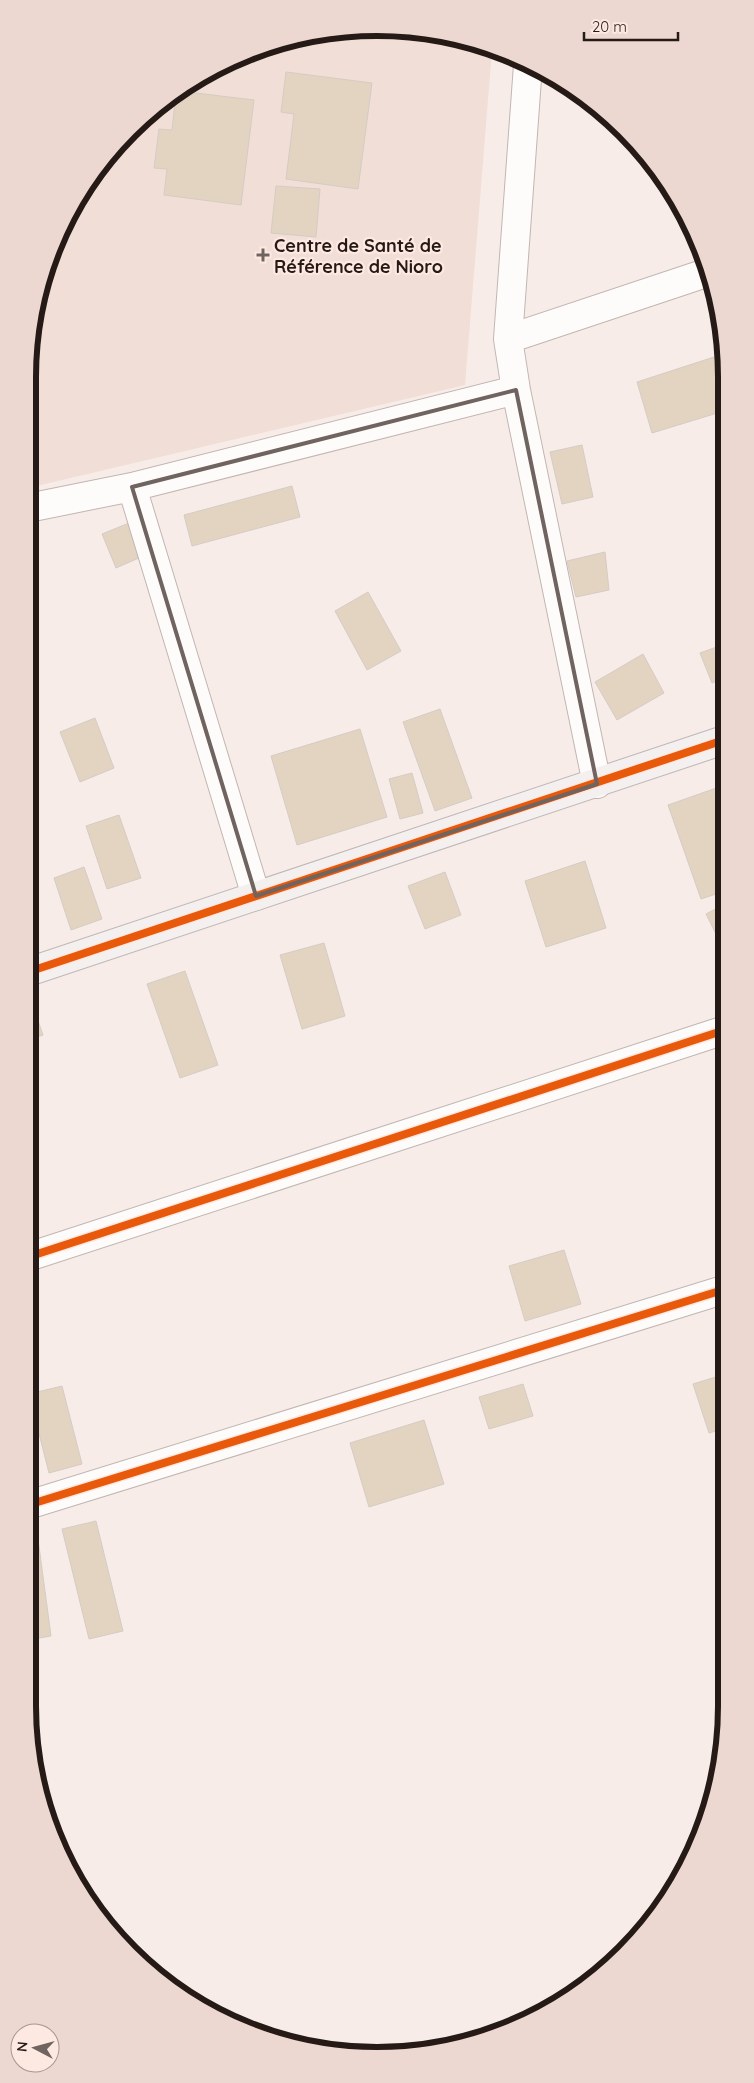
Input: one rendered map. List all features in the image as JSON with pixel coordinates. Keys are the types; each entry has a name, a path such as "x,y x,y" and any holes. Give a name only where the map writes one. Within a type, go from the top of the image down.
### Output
{"street":[{"path":"528,71 508,339 516,390 597,784"},
{"path":"508,339 702,274"},
{"path":"36,506 132,487 516,390"},
{"path":"132,487 256,896"},
{"path":"36,969 597,784 718,742"},
{"path":"36,1255 718,1032"},
{"path":"36,1503 718,1291"}],"highlighted area":[{"path":"516,390 597,784 256,896 132,487"}],"shaded area":[{"name":"Centre de Santé de Référence de Nioro","path":"377,36 421,39 492,56 465,385 36,486 36,377 39,333 54,267 71,226 107,170 121,152 152,121 188,94 226,71 267,54 289,48 333,39"}],"building":[{"path":"286,72 372,83 358,189 286,179 294,114 281,112"},
{"path":"191,92 254,100 241,205 164,195 167,169 154,168 159,129 172,130 175,103"},
{"path":"276,186 320,189 316,237 271,233"},
{"path":"714,357 718,368 718,413 652,433 637,382"},
{"path":"582,445 593,497 562,504 550,452"},
{"path":"292,486 300,517 192,546 184,515"},
{"path":"134,521 148,554 116,568 102,534"},
{"path":"605,552 609,590 576,597 567,561"},
{"path":"368,592 401,651 367,670 335,611"},
{"path":"718,646 718,680 712,683 700,653"},
{"path":"643,654 664,693 617,720 595,682"},
{"path":"440,709 472,798 435,811 403,722"},
{"path":"95,718 114,768 80,782 60,732"},
{"path":"360,729 387,817 297,845 271,756"},
{"path":"412,773 423,813 400,819 389,779"},
{"path":"718,787 718,893 701,899 668,805"},
{"path":"119,815 141,878 107,889 86,826"},
{"path":"585,861 606,928 546,947 525,881"},
{"path":"84,867 102,919 71,930 54,878"},
{"path":"445,872 461,915 425,929 408,886"},
{"path":"718,908 718,938 706,914"},
{"path":"324,943 345,1016 302,1029 280,955"},
{"path":"185,971 218,1065 180,1078 147,984"},
{"path":"36,1015 43,1035 36,1037"},
{"path":"564,1250 581,1304 525,1321 509,1266"},
{"path":"718,1376 718,1430 709,1433 693,1384"},
{"path":"523,1384 533,1416 489,1429 479,1397"},
{"path":"62,1386 82,1464 49,1473 36,1422 36,1392"},
{"path":"424,1420 444,1484 369,1507 350,1443"},
{"path":"96,1521 123,1631 89,1639 62,1529"},
{"path":"36,1524 51,1636 36,1639"}],"cycle path":[{"path":"36,969 718,742"},
{"path":"36,1254 718,1032"},
{"path":"36,1503 718,1291"}],"place":[{"name":"Centre de Santé de Référence de Nioro","path":"263,255"}]}
